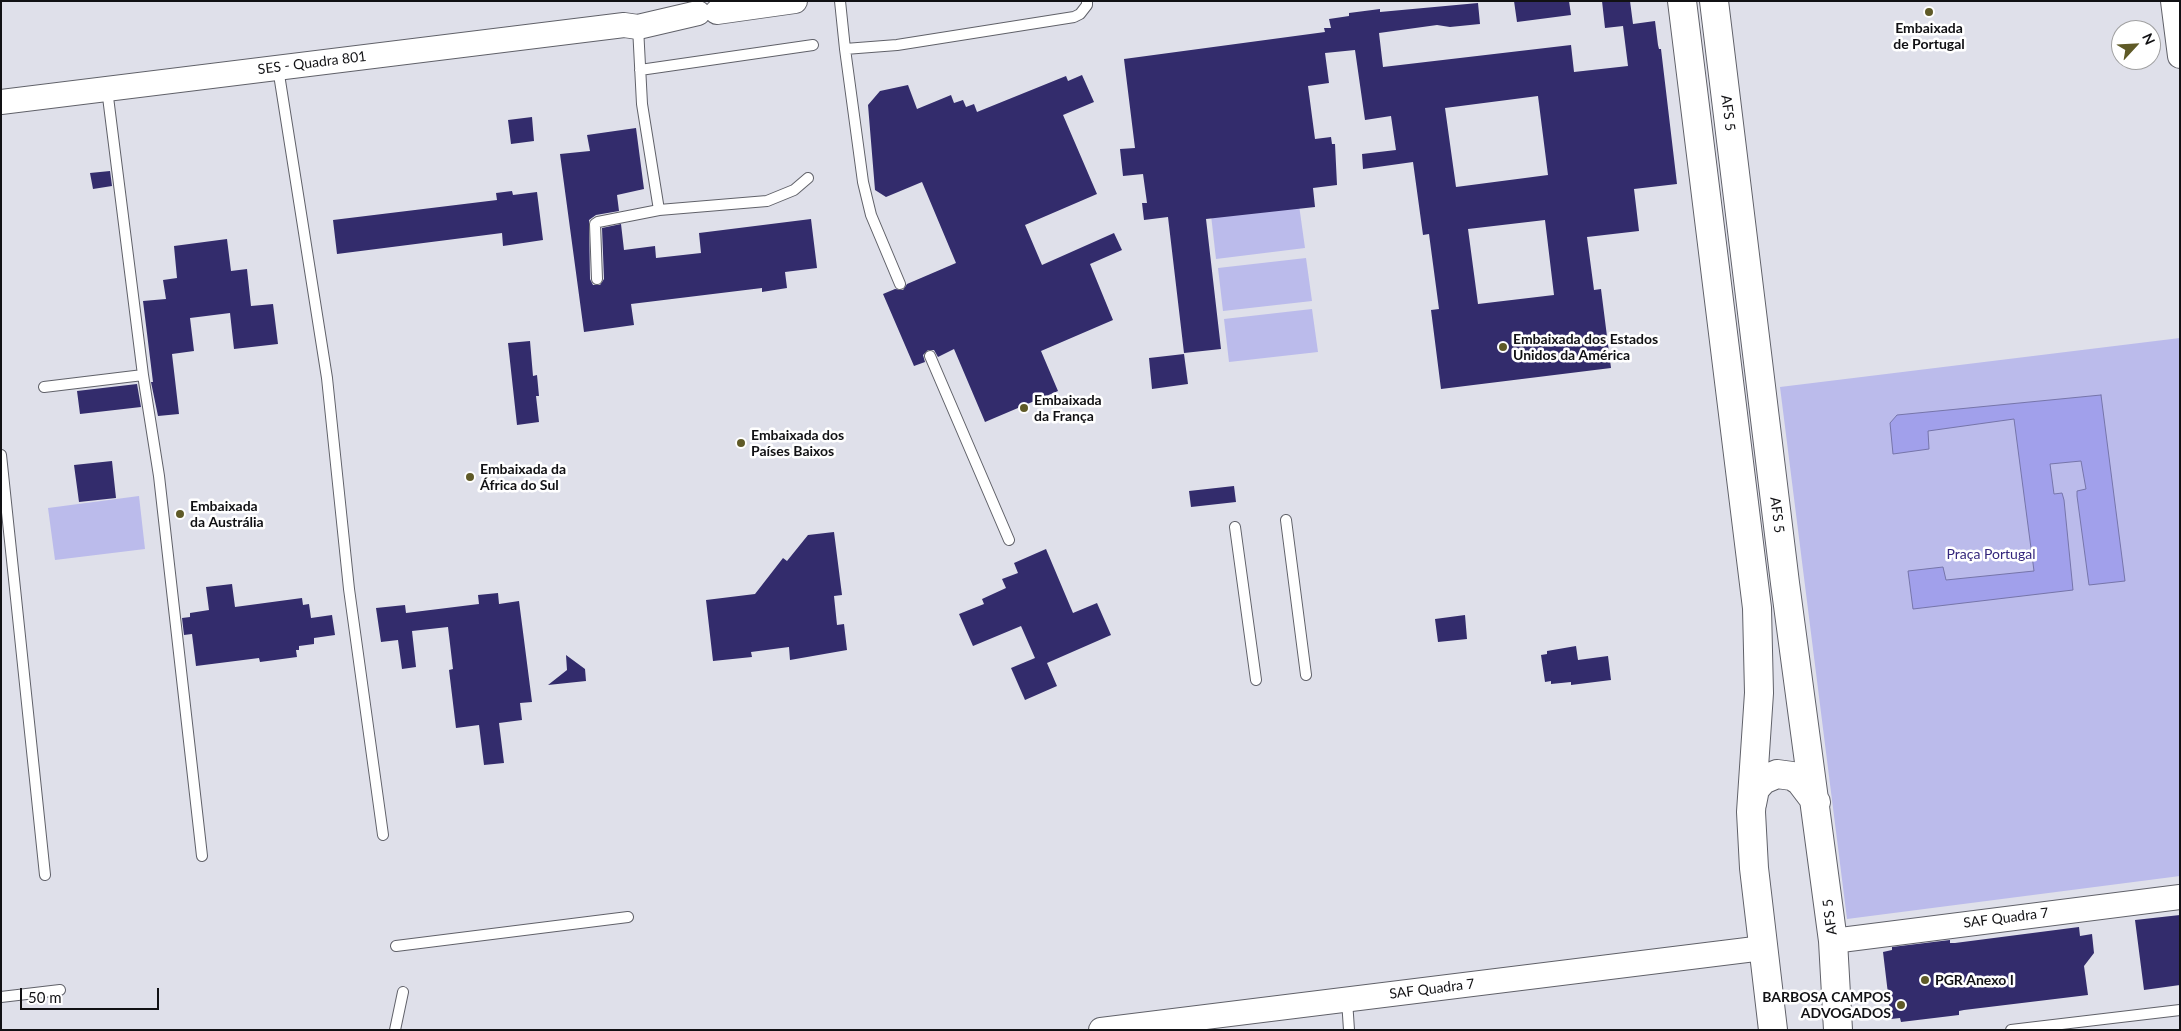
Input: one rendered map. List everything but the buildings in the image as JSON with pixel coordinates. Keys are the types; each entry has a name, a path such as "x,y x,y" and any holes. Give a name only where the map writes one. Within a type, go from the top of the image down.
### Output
{"main road":[{"path":"1682,1 1757,608 1759,693 1750,812 1773,1030"},
{"name":"AFS 5","path":"1714,1 1785,583 1816,802 1832,941 1838,1030"},
{"path":"1750,812 1755,789 1763,780 1777,774 1792,776 1800,780 1816,802"}],"street":[{"path":"2173,1 2180,56"},
{"name":"SES - Quadra 801","path":"1,102 633,24 704,6 785,2"},
{"name":"SAF Quadra 7","path":"1832,941 2180,897"},
{"name":"SAF Quadra 7","path":"1101,1030 1763,948"}],"lane":[{"path":"840,1 863,182 871,215 900,284"},
{"path":"846,48 897,45 1074,17 1087,5 1087,1"},
{"path":"633,24 640,70 642,104 659,210"},
{"path":"640,70 813,45"},
{"path":"278,67 326,378 349,589 383,835"},
{"path":"107,88 143,375 159,476 202,856"},
{"path":"597,280 595,224 598,222 659,210 767,201 794,190 808,178"},
{"path":"930,356 1009,540"},
{"path":"44,387 143,375"},
{"path":"1,455 45,875"},
{"path":"1286,520 1306,675"},
{"path":"1235,526 1256,680"},
{"path":"396,946 628,917"},
{"path":"1,997 60,990"},
{"path":"395,1030 403,992"},
{"path":"1347,1000 1349,1030"},
{"path":"2011,1030 2180,1010"}],"green space":[{"path":"1299,205 1305,248 1216,259 1211,215"},
{"path":"1306,258 1312,301 1223,311 1218,268"},
{"path":"1312,309 1318,352 1229,362 1224,319"},
{"name":"Praça Portugal","path":"2180,338 2180,876 1847,919 1780,387"},
{"path":"139,496 145,549 55,560 48,508"}],"shaded area":[{"path":"2101,395 2125,581 2089,585 2077,496 2077,491 2086,489 2081,461 2050,464 2054,494 2062,493 2064,500 2073,590 1913,609 1908,571 1943,567 1946,580 2034,571 2014,419 1928,431 1929,449 1893,454 1890,423 1897,415"}],"place":[{"name":"Embaixada de Portugal","path":"1929,12"},
{"name":"Embaixada dos Estados Unidos da América","path":"1503,347"},
{"name":"Embaixada da França","path":"1024,408"},
{"name":"Embaixada dos Países Baixos","path":"741,443"},
{"name":"Embaixada da África do Sul","path":"470,477"},
{"name":"Embaixada da Austrália","path":"180,514"},
{"name":"PGR Anexo I","path":"1925,980"},
{"name":"BARBOSA CAMPOS ADVOGADOS","path":"1901,1005"}]}
